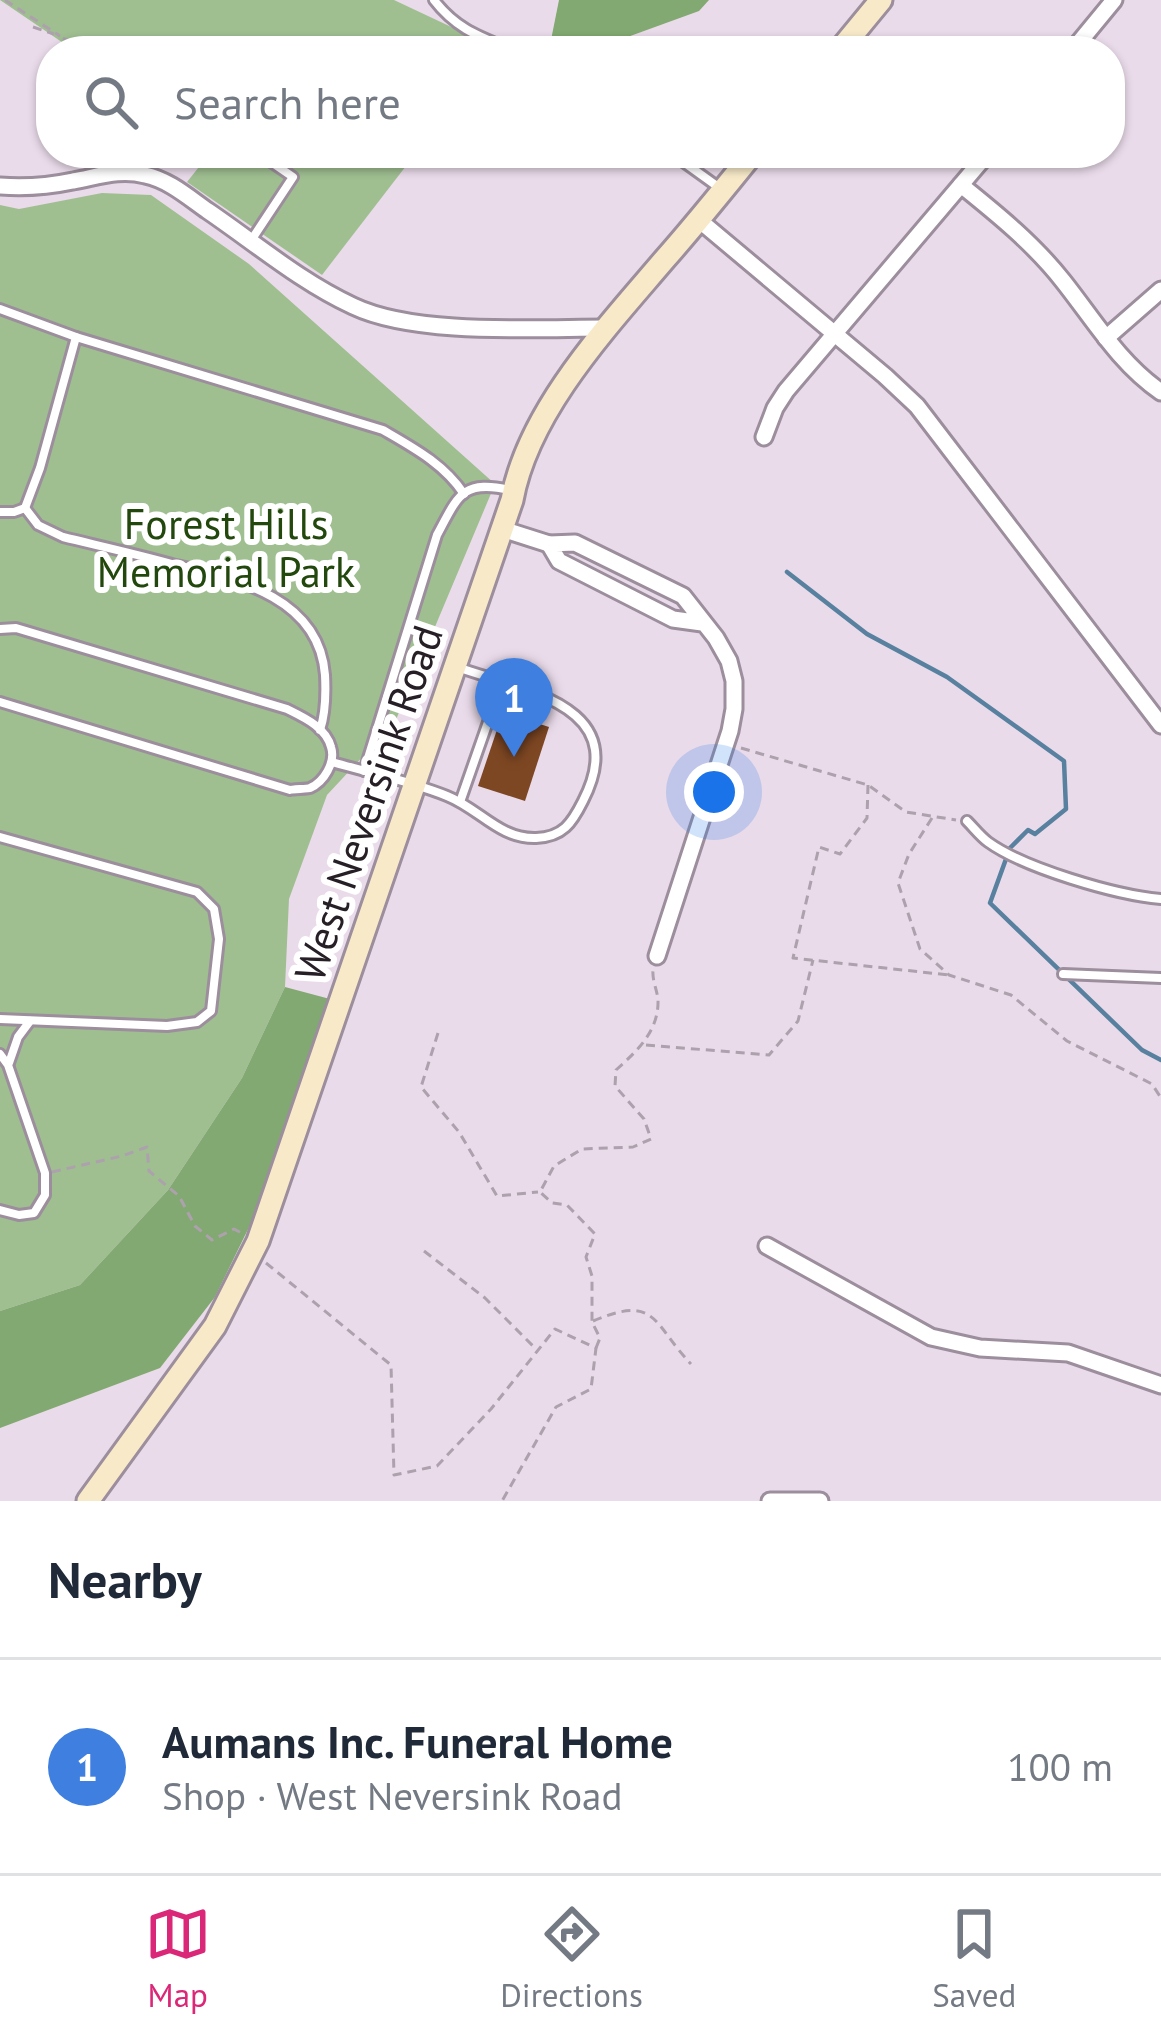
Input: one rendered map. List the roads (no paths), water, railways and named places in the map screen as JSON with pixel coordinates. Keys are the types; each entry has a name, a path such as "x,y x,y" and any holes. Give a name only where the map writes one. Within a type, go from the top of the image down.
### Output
{"street":[{"path":"851,36 881,0"},
{"path":"1084,36 1114,0"},
{"name":"West Neversink Road","path":"88,1501 215,1326 255,1247 456,666 517,474 541,422 606,328 741,168"},
{"path":"764,437 775,408 819,350 975,168"},
{"path":"0,187 140,173 171,185 350,305 390,318 491,328 606,328"},
{"path":"961,185 1008,223 1060,277 1139,377 1161,392"},
{"path":"699,220 917,406 1161,725"},
{"path":"1106,338 1161,290"},
{"path":"502,529 549,544 574,543 683,596 729,661 734,682 730,731 657,956"},
{"path":"549,544 559,561 673,619 702,623"},
{"path":"767,1246 931,1337 980,1348 1068,1353 1161,1385"},
{"path":"770,1501 820,1501"}],"lane":[{"path":"434,0 449,20 480,36"},
{"path":"251,240 292,177 279,168"},
{"path":"692,168 723,190"},
{"path":"0,309 76,337 383,430 443,469 464,494"},
{"path":"0,512 25,508 76,337"},
{"path":"364,771 437,535 454,502 484,484 514,490"},
{"path":"25,508 38,524 63,537 236,580 284,605 316,635 324,659 325,709 320,730"},
{"path":"0,629 16,628 287,709 320,730 332,746 332,762 309,788 290,790 0,702"},
{"path":"332,762 460,802 511,836 545,838 563,832 594,776 595,742 585,722 568,706 456,666"},
{"path":"460,802 502,682"},
{"path":"967,821 984,839 1024,862 1114,891 1161,899"},
{"path":"0,837 197,892 214,908 219,939 212,1011 197,1022 167,1026 0,1019"},
{"path":"1063,974 1161,978"},
{"path":"8,1065 30,1021"},
{"path":"0,1054 45,1173 45,1195 34,1213 0,1210"}],"waterway":[{"path":"787,572 867,634 947,677 1064,761 1066,809 1035,834 1028,830 1010,848 990,903 1142,1050 1161,1060"}],"place":[{"name":"Aumans Inc. Funeral Home","path":"514,757"}],"park label":[{"name":"Forest Hills Memorial Park","path":"226,547"}]}
